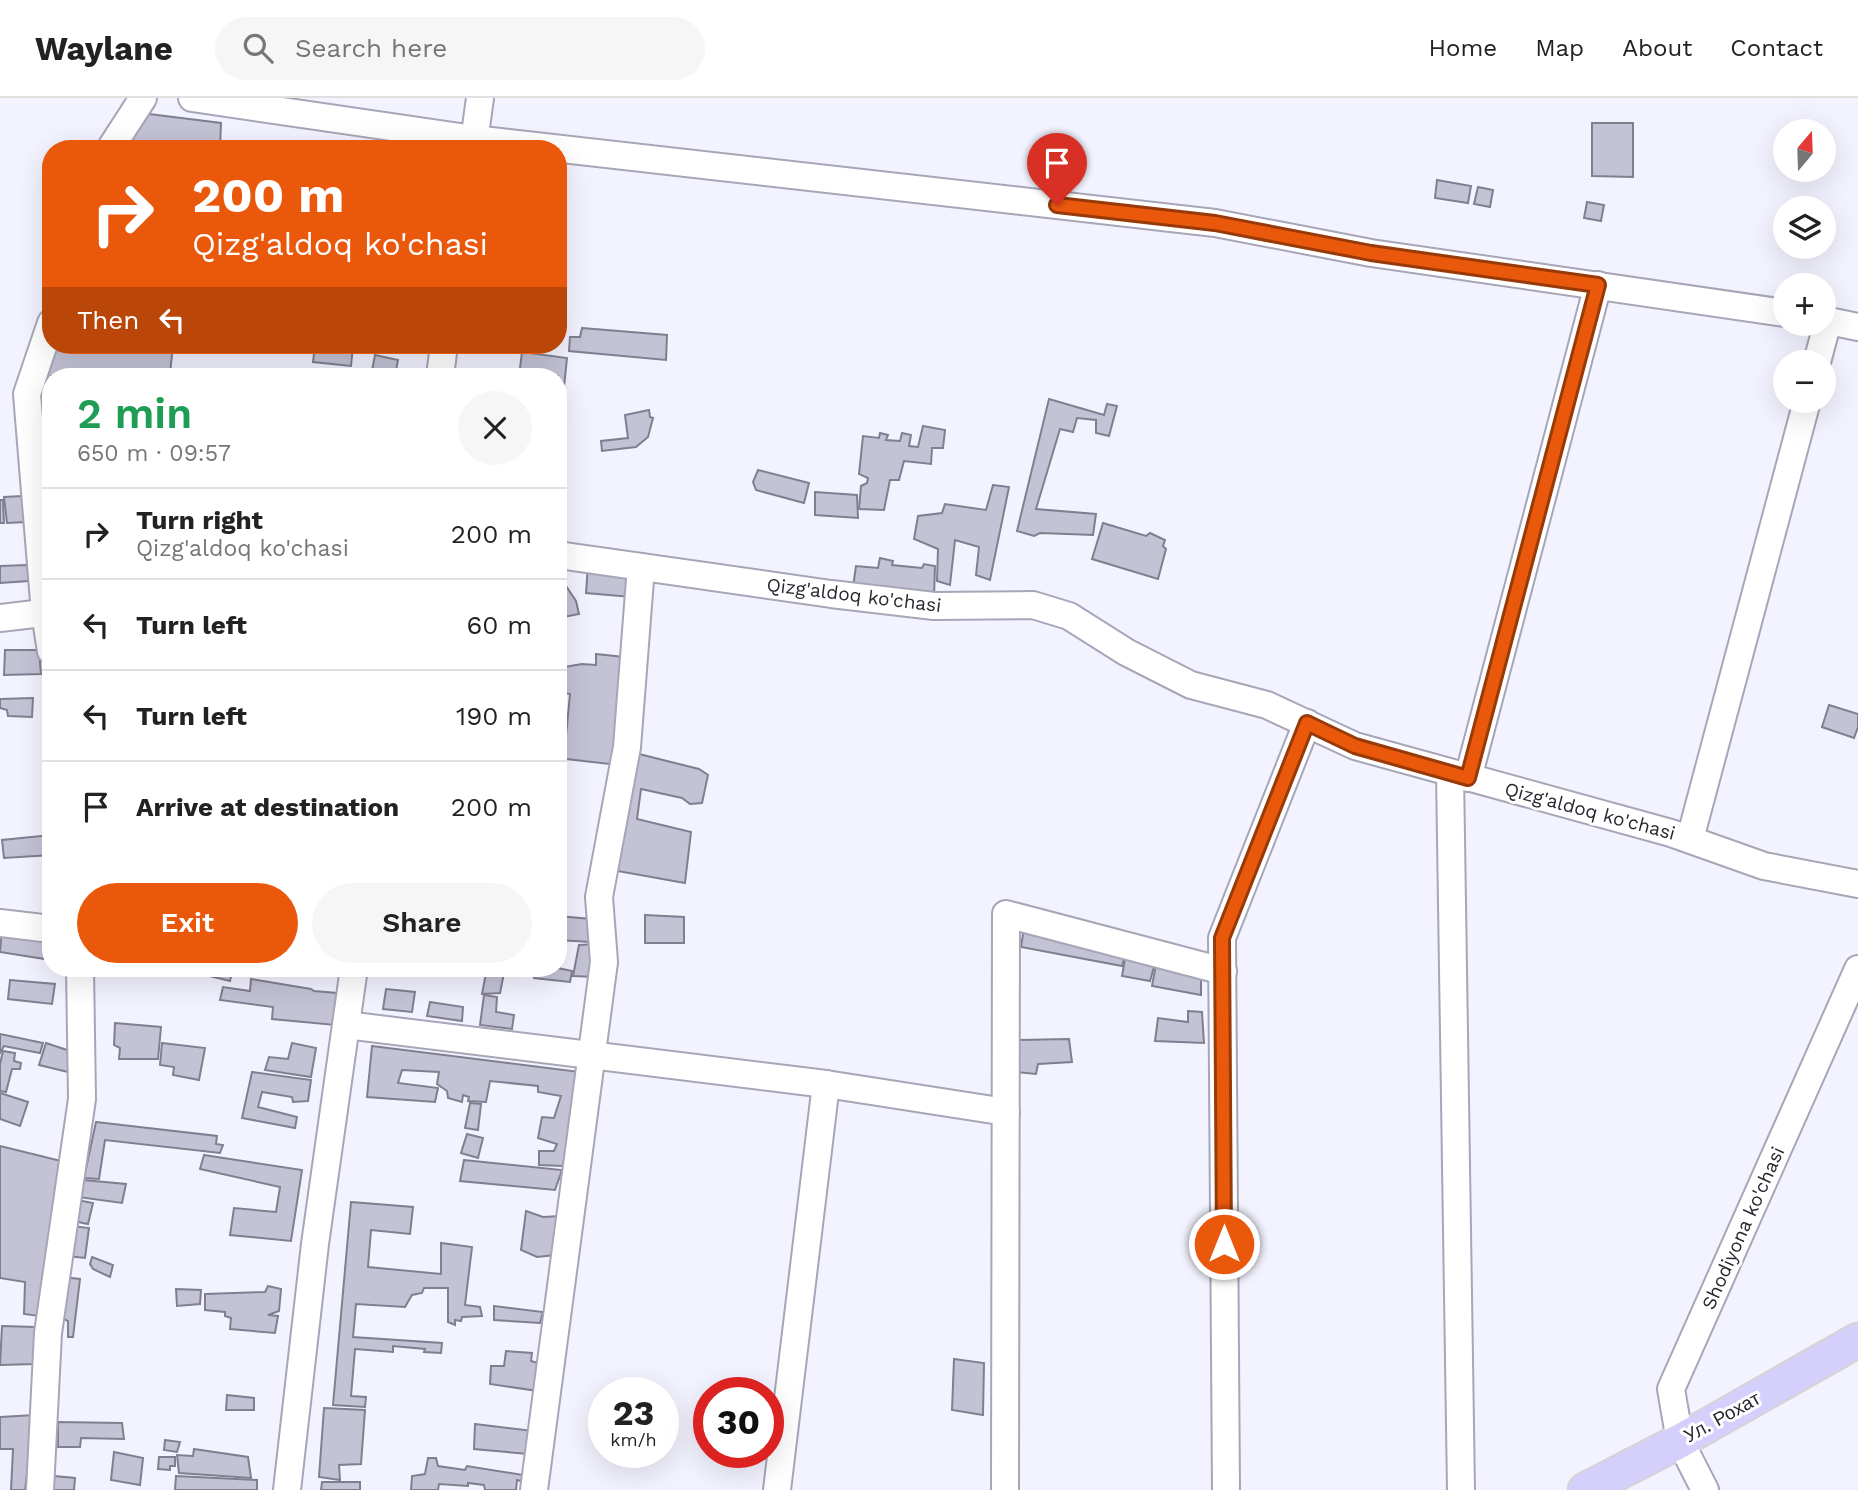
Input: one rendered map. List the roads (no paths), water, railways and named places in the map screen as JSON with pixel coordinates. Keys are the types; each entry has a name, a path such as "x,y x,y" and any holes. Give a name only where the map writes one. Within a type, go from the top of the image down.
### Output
{"main road":[{"name":"Ул. Рохат","path":"1585,1490 1680,1441 1858,1340"}],"street":[{"path":"116,140 143,98"},
{"path":"192,98 449,140"},
{"path":"475,140 480,98"},
{"path":"567,154 1215,223 1371,253 1773,311"},
{"path":"1461,1490 1459,775 1598,285"},
{"path":"1836,323 1858,327"},
{"path":"42,350 27,394 42,550"},
{"path":"1690,839 1804,413"},
{"name":"Qizg'aldoq ko'chasi","path":"567,556 934,606 1033,605 1069,616 1126,652 1191,685 1267,705 1355,746 1690,839 1764,866 1858,884"},
{"path":"534,1490 604,962 599,897 627,747 641,567"},
{"path":"0,618 42,614"},
{"path":"1226,1490 1222,938 1307,723"},
{"path":"1005,1490 1006,914 1223,971"},
{"path":"0,923 42,928"},
{"name":"Shodiyona ko'chasi","path":"1705,1490 1680,1441 1671,1389 1858,969"},
{"path":"40,1490 48,1333 82,1099 80,977"},
{"path":"287,1490 314,1244 353,977"},
{"path":"346,1025 826,1084 1006,1112"},
{"path":"777,1490 826,1084"}]}
